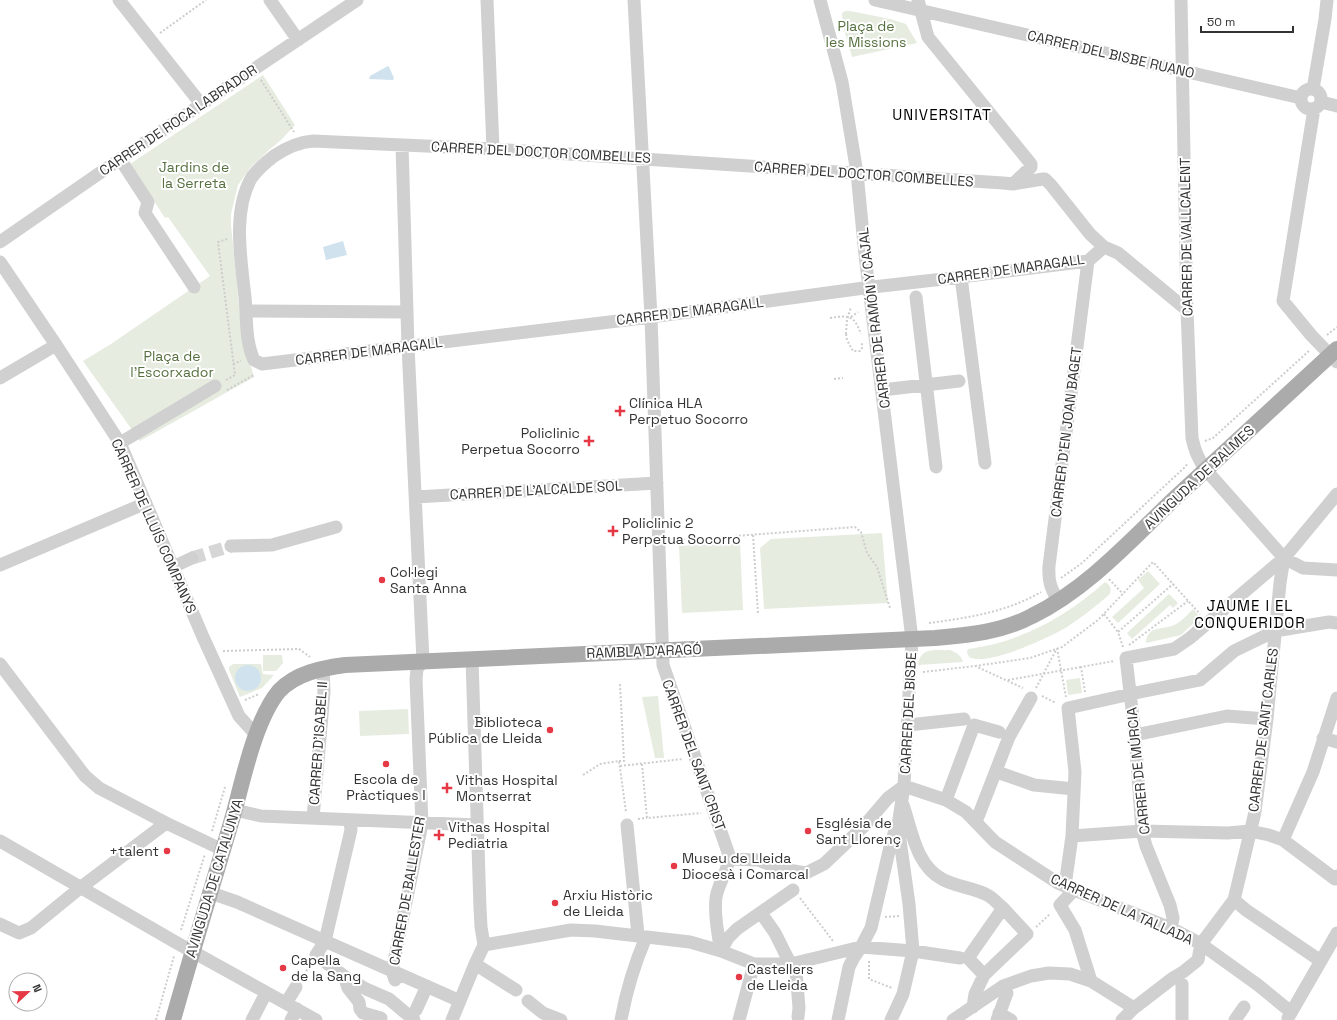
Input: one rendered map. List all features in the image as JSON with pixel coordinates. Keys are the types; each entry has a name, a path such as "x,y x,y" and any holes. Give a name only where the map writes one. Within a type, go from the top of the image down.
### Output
{"main road":[{"name":"AVINGUDA DE BALMES","path":"1058,601 1100,569 1206,470 1335,356"},
{"name":"RAMBLA D'ARAGÓ","path":"256,735 270,704 279,691 293,680 323,668 345,665 423,660 662,651 911,632 967,635 990,632 1031,617 1058,601"},
{"name":"AVINGUDA DE CATALUNYA","path":"173,1020 256,735"}],"street":[{"path":"119,0 201,104"},
{"path":"270,0 298,40"},
{"name":"CARRER DE ROCA LABRADOR","path":"0,242 201,104 357,0"},
{"path":"487,0 493,149"},
{"name":"CARRER DEL SANT CRIST","path":"634,0 651,316 662,665 714,811 729,859"},
{"name":"CARRER DE RAMÓN Y CAJAL","path":"820,0 842,82 857,172 869,287 911,632"},
{"path":"875,0 919,6 928,37 1031,164 1029,170 1013,184"},
{"name":"CARRER DE VALLCALENT","path":"1181,0 1184,70 1187,310 1192,438 1198,460 1284,558"},
{"path":"1313,89 1327,0"},
{"name":"CARRER DEL BISBE RUANO","path":"919,6 1302,98"},
{"path":"1335,356 1318,342 1283,301 1318,106 1321,95 1313,89 1304,92 1302,98 1305,107 1310,109 1318,106 1337,106"},
{"name":"CARRER DEL DOCTOR COMBELLES","path":"272,363 262,364 254,360 248,336 240,234 243,202 253,176 266,162 288,148 302,142 313,141 493,149 857,172 1013,184 1045,180 1090,234 1104,247"},
{"path":"402,145 406,312 423,660"},
{"path":"120,159 148,202 145,213 194,287"},
{"path":"1104,247 1118,253 1187,310"},
{"name":"CARRER DE MARAGALL","path":"272,363 651,316 869,287 1088,261 1104,247"},
{"name":"CARRER D'EN JOAN BAGET","path":"1058,601 1048,579 1049,566 1088,261"},
{"name":"CARRER DE LLUÍS COMPANYS","path":"0,262 120,443 239,716 256,735"},
{"path":"961,277 985,463"},
{"path":"916,297 936,467"},
{"path":"246,312 406,312"},
{"path":"0,378 56,345"},
{"path":"882,390 960,381"},
{"path":"120,443 219,389"},
{"name":"CARRER DE L'ALCALDE SOL","path":"416,497 657,483"},
{"path":"1126,658 1174,648 1190,638 1284,558 1337,494"},
{"path":"0,564 146,503"},
{"path":"231,546 272,545 336,527"},
{"path":"173,566 192,558"},
{"path":"1284,558 1303,568 1337,570"},
{"name":"CARRER DE SANT CARLES","path":"1234,900 1255,812 1267,719 1280,582 1284,558"},
{"path":"1091,981 1075,930 1060,905 1069,888 1075,772 1068,708 1200,680 1234,651 1275,631 1329,622 1337,624"},
{"name":"CARRER DEL BISBE","path":"898,826 904,786 908,725 911,632"},
{"name":"CARRER DE MÚRCIA","path":"1126,658 1135,735 1142,831 1146,846 1170,905 1172,918 1171,928"},
{"path":"452,1020 484,945 481,927 472,659"},
{"name":"CARRER DE BALLESTER","path":"384,1011 394,978 422,824 416,679 417,669 423,660"},
{"path":"0,664 85,776 99,788 166,824 223,850"},
{"name":"CARRER D'ISABEL II","path":"313,818 324,692 323,668"},
{"path":"976,822 1010,737 1032,695"},
{"path":"1283,840 1314,772 1323,738 1337,698"},
{"path":"1135,735 1227,716 1267,719"},
{"path":"908,725 964,719"},
{"path":"946,800 974,725 999,732"},
{"path":"1323,738 1337,742"},
{"path":"997,772 1034,785 1074,789"},
{"path":"721,952 728,938 737,929 761,913 789,878 806,873 824,864 864,826 888,798 904,786"},
{"name":"CARRER DE LA TALLADA","path":"904,786 946,800 966,812 995,842 1069,888 1171,928 1200,944 1258,985 1289,1016"},
{"path":"902,802 916,847 923,861 932,871 943,879 988,896 1003,908 1027,934 984,975 975,994 973,1007"},
{"path":"235,810 261,816 422,824 477,825"},
{"path":"350,820 351,830 325,941 316,955 344,976 366,989 384,1011"},
{"path":"0,924 19,933 31,928 80,888 166,824"},
{"path":"621,1020 639,953 642,936 627,825"},
{"path":"891,1020 903,994 913,952 910,916 898,826"},
{"path":"842,1019 849,967 853,958 861,947 874,917 890,847 895,830 898,826"},
{"path":"1072,836 1142,831 1228,833 1250,831 1283,840 1336,878"},
{"path":"0,842 266,993 291,1011 316,1020"},
{"path":"721,952 718,936 716,905 717,891 727,871 729,859 758,860 789,878"},
{"path":"211,893 237,902 325,941 394,978 427,986 460,1002"},
{"path":"1122,1020 1134,1008 1172,978 1183,972 1198,960 1200,944 1234,900 1246,910 1321,961"},
{"path":"984,975 968,958 1003,908"},
{"path":"761,913 775,933 791,964 796,970 799,1008 798,1017"},
{"path":"484,945 571,930 595,931 690,942 754,964 791,964 861,947 960,958"},
{"path":"1289,1016 1337,933"},
{"path":"475,964 516,990"},
{"path":"738,1020 754,964"},
{"path":"953,1020 1003,986 1031,976 1049,973 1070,974 1091,981 1134,1008"},
{"path":"344,976 348,988 359,1002 360,1009 363,1013 384,1011 415,1015 427,986"},
{"path":"1182,984 1182,1020"},
{"path":"1003,986 1007,993 998,1016 1011,1020"},
{"path":"291,1011 296,987"},
{"path":"252,1020 266,993"},
{"path":"528,1001 543,1013 561,1020"},
{"path":"1235,1020 1244,1007"}],"path":[{"path":"150,40 206,0"},
{"path":"254,69 302,142"},
{"path":"218,242 234,375 219,389"},
{"path":"830,318 844,316 850,317 855,322 861,334 862,348 860,351 856,352 851,348 846,334 846,320 851,307"},
{"path":"850,317 858,312"},
{"path":"911,632 945,621 1007,608 1021,603 1050,586 1082,563 1185,467 1201,443 1213,438 1318,342 1337,327"},
{"path":"219,389 258,372"},
{"path":"834,379 843,378"},
{"path":"668,540 855,527 861,532 867,553 877,567 890,608"},
{"path":"753,535 758,614"},
{"path":"918,672 1030,658 1062,647 1098,620 1153,562 1207,623"},
{"path":"1109,578 1123,594"},
{"path":"1118,632 1173,584"},
{"path":"1104,614 1118,632 1124,649 1188,601"},
{"path":"1057,648 1068,708"},
{"path":"1032,695 1057,648"},
{"path":"1007,680 1081,668 1126,658"},
{"path":"975,666 1007,680 1032,695 1068,708"},
{"path":"1081,668 1086,704"},
{"path":"583,775 600,764 624,761 620,684"},
{"path":"240,701 262,693"},
{"path":"620,766 694,758"},
{"path":"619,762 627,825"},
{"path":"642,764 647,818 714,811"},
{"path":"156,1020 177,943 209,843 226,781"},
{"path":"789,878 840,952"},
{"path":"1035,927 1060,905"},
{"path":"874,917 910,916"},
{"path":"296,987 316,955"},
{"path":"869,961 869,979 895,990"}],"green space":[{"name":"Plaça de les Missions","path":"845,11 890,19 906,24 917,43 852,57 843,26 842,13"},
{"path":"263,75 295,125 251,167 238,185 231,214 242,336 254,377 140,441 83,361 111,344 210,276 168,217 165,218 130,164"},
{"path":"882,533 888,603 764,609 760,548 771,539"},
{"path":"740,542 743,610 682,613 679,546"},
{"path":"1148,571 1160,584 1118,623 1112,617 1144,588 1138,580"},
{"path":"1105,582 1109,584 1110,587 1109,595 1067,627 1033,644 1003,655 978,659 969,657 967,652 968,649 988,646 1024,634 1042,626 1075,606"},
{"path":"1169,594 1178,603 1173,608 1170,605 1132,639 1127,633"},
{"path":"1193,609 1200,617 1181,635 1146,643 1149,633 1153,630 1176,624"},
{"path":"934,650 950,650 958,654 963,662 918,665 922,655 925,652"},
{"path":"263,655 282,655 283,663 276,671 263,671"},
{"path":"233,664 261,664 263,674 274,675 262,688 240,697 229,670 229,667"},
{"path":"1080,678 1082,693 1068,695 1066,680"},
{"path":"658,696 664,758 655,758 642,697"},
{"path":"408,709 409,734 360,736 359,711"}],"water":[{"path":"388,66 394,78 393,80 369,79 370,76"},
{"path":"343,241 347,255 326,260 323,247"},
{"path":"248,665 257,669 261,678 257,687 248,691 239,687 235,678 239,669"}],"tunnel":[{"path":"192,558 231,546"}],"place":[{"name":"Clínica HLA Perpetuo Socorro","path":"620,411"},
{"name":"Policlinic Perpetua Socorro","path":"589,441"},
{"name":"Policlinic 2 Perpetua Socorro","path":"613,531"},
{"name":"Col·legi Santa Anna","path":"382,580"},
{"name":"Biblioteca Pública de Lleida","path":"550,730"},
{"name":"Escola de Pràctiques I","path":"386,764"},
{"name":"Vithas Hospital Montserrat","path":"447,788"},
{"name":"Església de Sant Llorenç","path":"808,831"},
{"name":"Vithas Hospital Pediatria","path":"439,835"},
{"name":"+talent","path":"167,851"},
{"name":"Museu de Lleida Diocesà i Comarcal","path":"674,866"},
{"name":"Arxiu Històric de Lleida","path":"555,903"},
{"name":"Capella de la Sang","path":"283,968"},
{"name":"Castellers de Lleida","path":"739,977"}],"district":[{"name":"UNIVERSITAT","path":"942,115"},
{"name":"JAUME I EL CONQUERIDOR","path":"1250,614"}],"park label":[{"name":"Jardins de la Serreta","path":"194,176"},
{"name":"Plaça de l'Escorxador","path":"172,364"}]}
